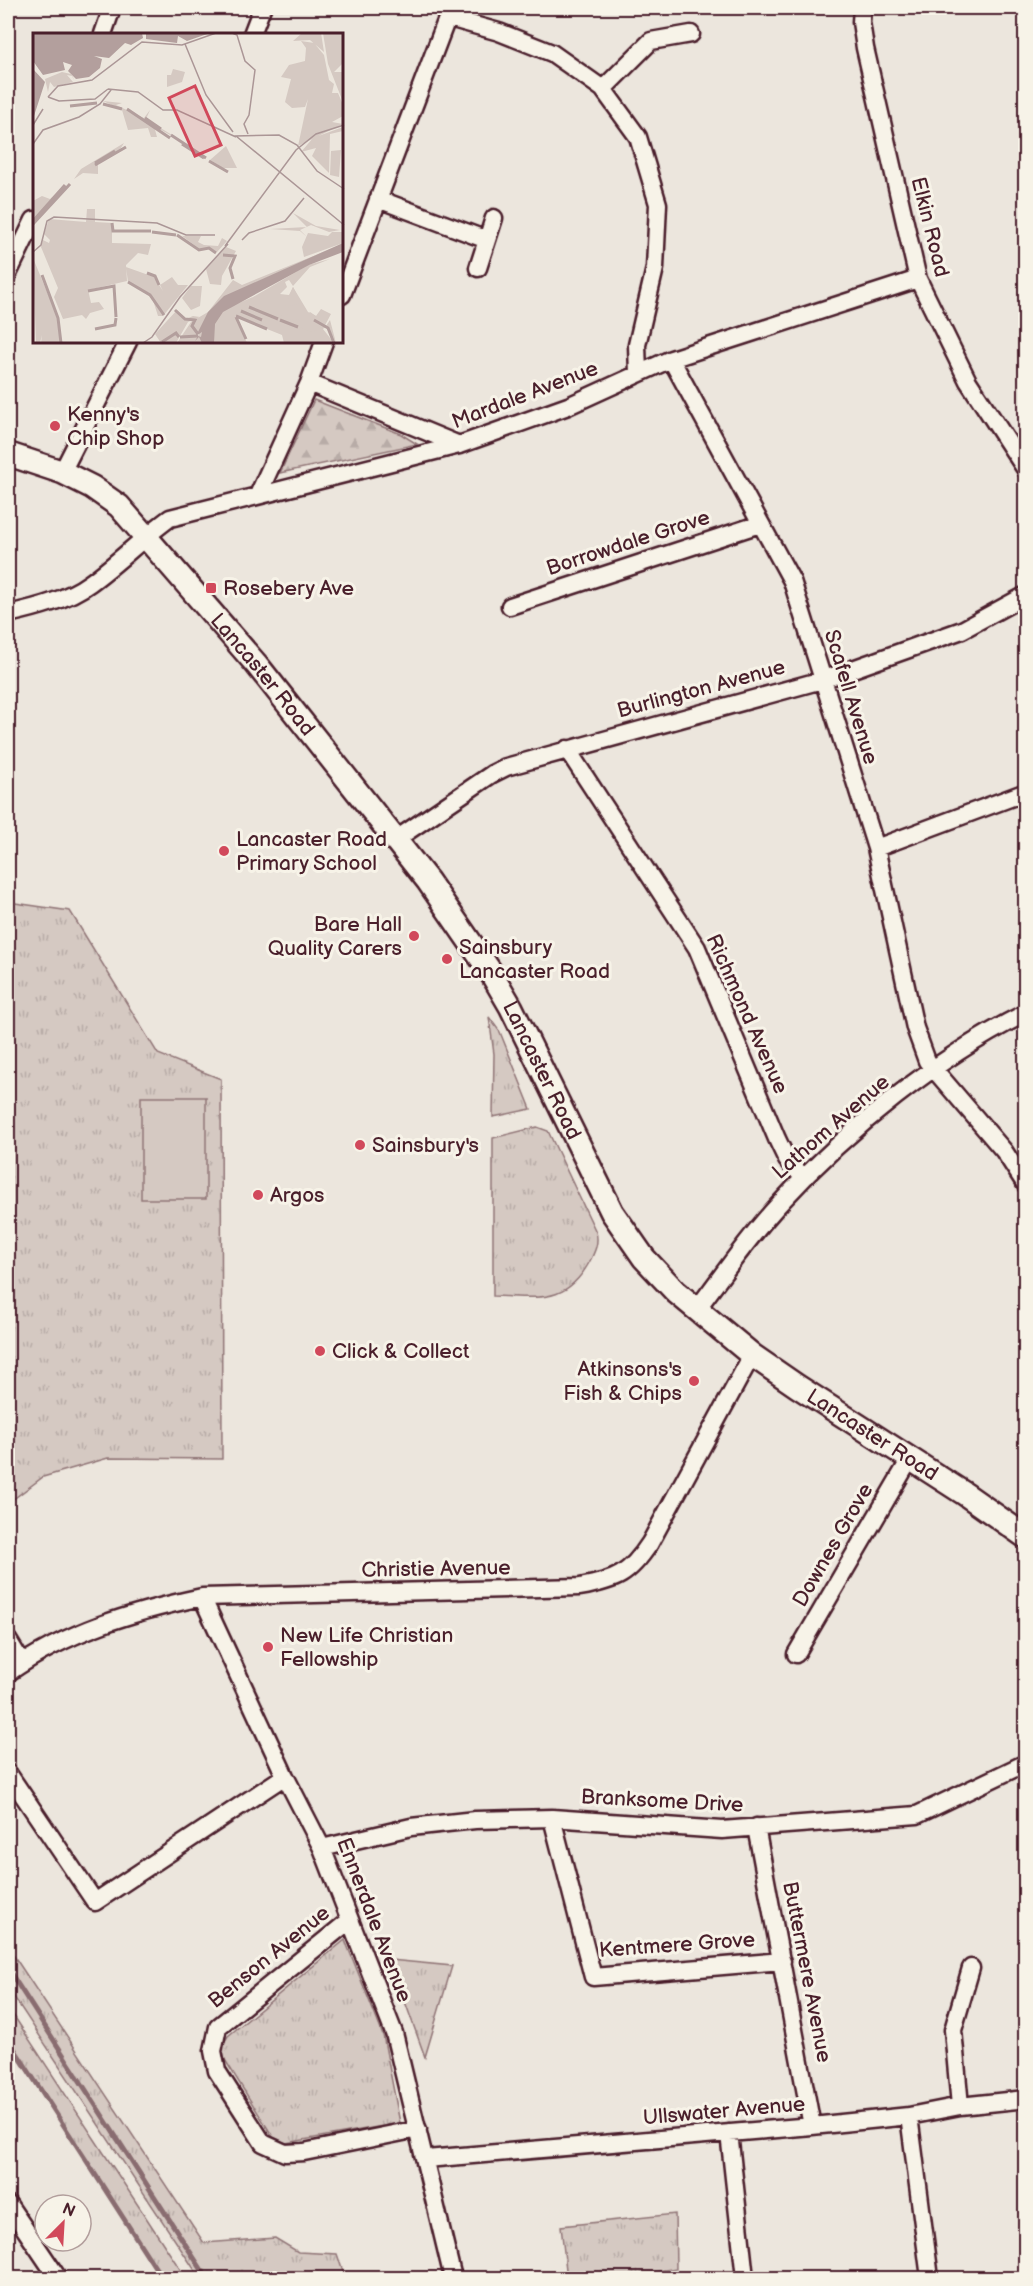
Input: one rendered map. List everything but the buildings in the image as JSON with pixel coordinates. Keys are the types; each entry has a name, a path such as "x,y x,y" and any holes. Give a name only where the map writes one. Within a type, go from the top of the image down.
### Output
{"main road":[{"name":"Lancaster Road","path":"8,454 62,472 92,486 119,506 264,674 429,881 490,970 511,1007 612,1212 644,1258 676,1292 752,1354 797,1386 965,1494 1026,1537"}],"street":[{"path":"102,33 112,8"},
{"path":"252,33 262,8"},
{"name":"Elkin Road","path":"862,8 861,22 865,48 918,279 968,381 1026,470"},
{"path":"344,290 450,13 552,52 603,89 638,137 658,204 655,268 638,345 638,374"},
{"path":"603,89 651,41 692,34"},
{"path":"378,199 487,240"},
{"path":"478,268 494,218"},
{"path":"8,274 33,222"},
{"name":"Mardale Avenue","path":"8,614 33,608 79,590 145,535 170,518 459,445 568,406 671,359 918,279"},
{"path":"62,472 127,344"},
{"path":"258,495 309,383 323,344"},
{"name":"Scafell Avenue","path":"671,359 792,581 876,848 915,1028 927,1061 992,1135 1026,1185"},
{"path":"309,383 459,445"},
{"name":"Borrowdale Grove","path":"510,606 760,524"},
{"name":"Burlington Avenue","path":"395,840 492,774 506,767 567,748 822,680 962,630 1026,595"},
{"name":"Richmond Avenue","path":"567,748 697,948 787,1160 804,1178"},
{"path":"876,848 1026,792"},
{"name":"Lathom Avenue","path":"697,1309 773,1211 804,1178 866,1122 974,1041 1026,1013"},
{"name":"Christie Avenue","path":"8,1673 22,1663 90,1628 144,1610 202,1597 580,1587 604,1583 620,1576 637,1563 650,1543 752,1354"},
{"name":"Downes Grove","path":"796,1654 910,1459"},
{"name":"Ennerdale Avenue","path":"202,1597 285,1776 322,1848 394,2033 453,2278"},
{"path":"8,1640 22,1663"},
{"name":"Branksome Drive","path":"322,1848 411,1827 475,1820 552,1818 722,1830 917,1815 1026,1763"},
{"path":"8,1773 94,1902 285,1776"},
{"name":"Kentmere Grove","path":"552,1818 592,1977 782,1961"},
{"name":"Buttermere Avenue","path":"756,1827 812,2126"},
{"name":"Benson Avenue","path":"350,1920 218,2027 213,2051 217,2072 263,2143 285,2153 304,2152 418,2129"},
{"path":"960,2106 953,2030 971,1968"},
{"name":"Ullswater Avenue","path":"426,2159 812,2126 909,2116 960,2106 1026,2099"},
{"path":"909,2116 930,2278"},
{"path":"729,2133 745,2278"},
{"path":"8,2204 58,2278"}],"green space":[{"path":"314,400 401,434 417,444 280,473"},
{"path":"8,902 70,911 158,1054 221,1079 222,1459 108,1458 43,1477 8,1503"},
{"path":"489,1017 500,1032 531,1109 493,1117 494,1054"},
{"path":"141,1097 206,1097 206,1199 141,1199"},
{"path":"537,1127 548,1131 596,1232 596,1246 582,1274 572,1285 561,1292 537,1297 493,1296 493,1138"},
{"path":"345,1940 383,2035 400,2123 286,2143 273,2137 222,2055 223,2044 228,2036"},
{"path":"8,1947 204,2243 275,2238 298,2252 337,2254 345,2278 200,2278 8,1988"},
{"path":"390,1960 452,1966 425,2057"},
{"path":"8,2007 186,2278 163,2278 8,2042"},
{"path":"675,2214 676,2268 623,2278 567,2278 561,2226"}],"waterway":[{"path":"8,1969 207,2278"},
{"path":"8,2039 162,2278"}],"place":[{"name":"Kenny's Chip Shop","path":"55,426"},
{"name":"Rosebery Ave","path":"211,588"},
{"name":"Lancaster Road Primary School","path":"224,851"},
{"name":"Bare Hall Quality Carers","path":"414,936"},
{"name":"Sainsbury Lancaster Road","path":"447,959"},
{"name":"Sainsbury's","path":"360,1145"},
{"name":"Argos","path":"258,1195"},
{"name":"Click & Collect","path":"320,1351"},
{"name":"Atkinsons's Fish & Chips","path":"694,1381"},
{"name":"New Life Christian Fellowship","path":"268,1647"}]}
